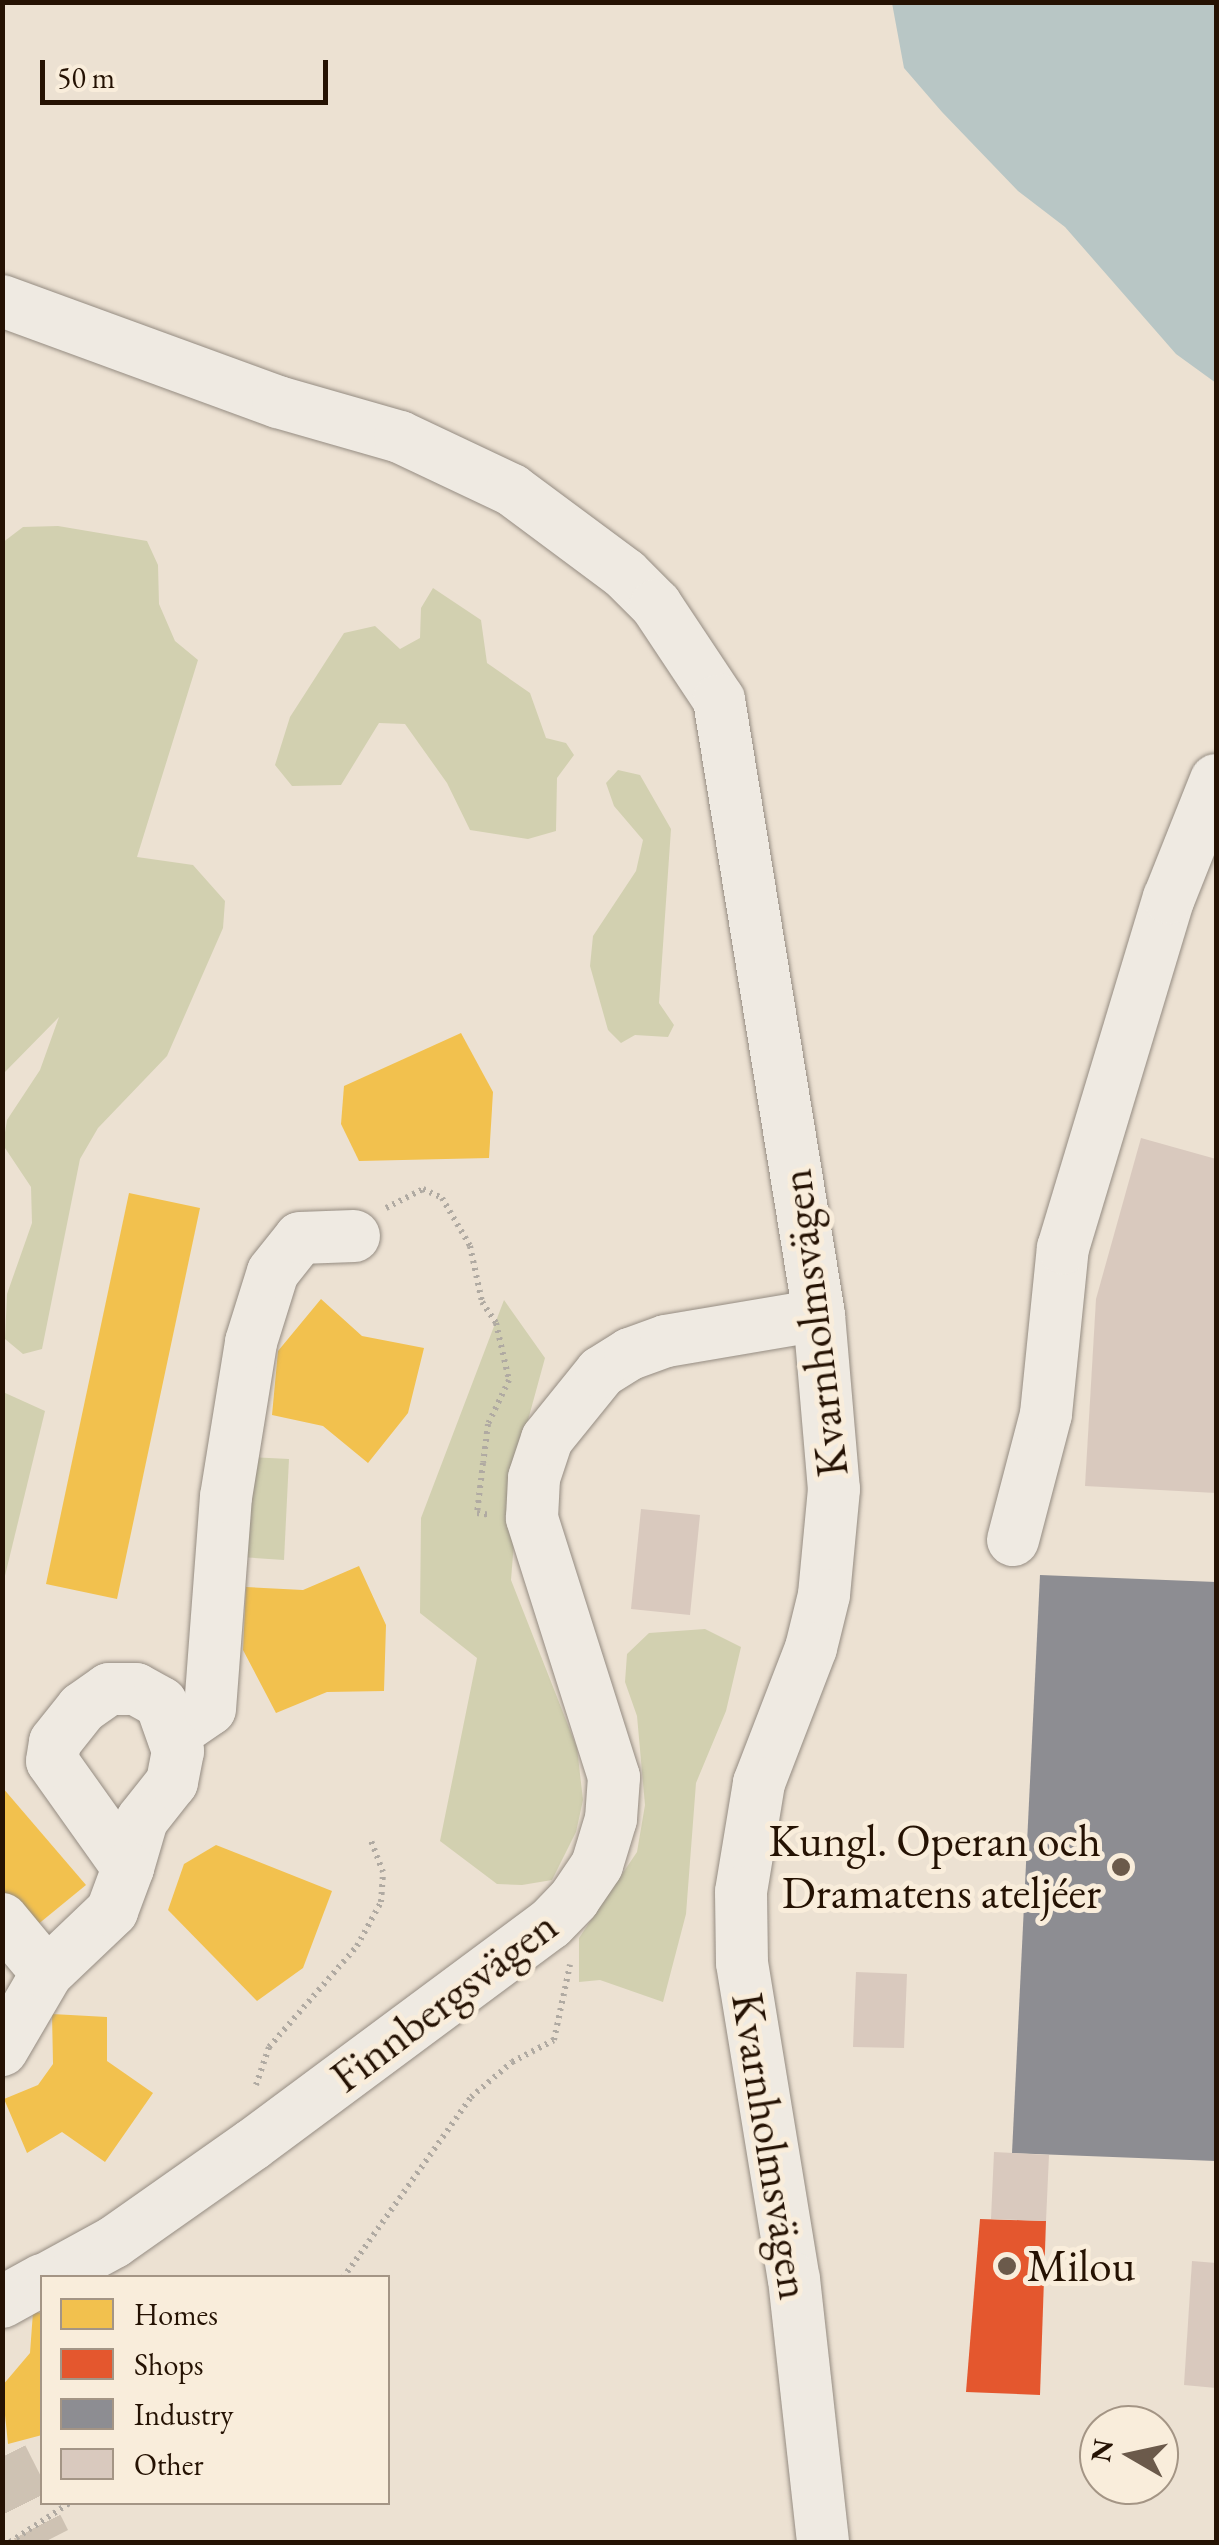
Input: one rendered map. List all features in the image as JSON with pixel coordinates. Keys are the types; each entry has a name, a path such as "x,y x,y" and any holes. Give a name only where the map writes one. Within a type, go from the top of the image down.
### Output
{"street":[{"name":"Kvarnholmsvägen","path":"2,300 278,402 400,437 512,490 562,522 656,605 719,700 819,1315 834,1489 824,1595 811,1648 758,1783 742,1928 742,1963 794,2279 823,2542"},
{"path":"1014,1540 1046,1414 1063,1248 1169,898 1216,780"},
{"path":"175,1733 210,1709 226,1497 251,1342 273,1272 300,1238 354,1236"},
{"name":"Finnbergsvägen","path":"52,2275 114,2242 252,2146 550,1924 597,1865 612,1819 614,1777 532,1518 534,1478 547,1439 601,1372 630,1354 666,1341 819,1315"},
{"path":"2,2050 46,1973 112,1911 128,1868 142,1820 172,1782 175,1733 162,1702 136,1688 109,1689 94,1696 55,1742 52,1761 128,1868"},
{"path":"2,1919 46,1973"},
{"name":"Finnbergsvägen","path":"2,2302 40,2282"}],"path":[{"path":"354,1236 372,1209 424,1188 442,1198 470,1246 509,1380 488,1424 483,1462 477,1513 492,1515"},
{"path":"252,2146 254,2090 269,2047 357,1946 381,1902 384,1872 371,1840"},
{"path":"345,2275 470,2097 512,2062 554,2040 571,1962 550,1924"},
{"path":"10,2542 66,2505"}],"shaded area":[{"path":"892,3 1216,3 1216,383 1176,354 1065,227 1018,191 904,68"},
{"path":"58,526 147,541 158,565 159,604 175,641 198,660 137,857 193,865 225,901 223,928 167,1056 98,1128 80,1159 42,1349 23,1354 5,1339 7,1294 32,1223 31,1187 3,1145 7,1120 40,1070 59,1017 3,1074 2,543 23,527"},
{"path":"433,588 481,620 487,663 530,693 546,738 566,743 574,755 557,778 556,831 528,839 470,830 447,783 405,724 379,723 341,785 292,786 275,765 290,717 344,633 375,626 400,649 420,638 421,608"},
{"path":"618,770 640,775 671,829 659,1003 674,1025 668,1037 635,1035 621,1043 608,1030 590,966 593,936 636,871 643,840 614,806 606,783"},
{"path":"504,1300 545,1358 522,1442 511,1580 577,1748 583,1800 576,1832 552,1880 522,1885 497,1884 440,1841 477,1658 420,1613 421,1518"},
{"path":"2,1393 45,1411 3,1584"},
{"path":"246,1457 289,1459 284,1560 241,1557"},
{"path":"705,1629 741,1647 726,1711 696,1783 686,1914 663,2002 600,1980 579,1982 579,1938 637,1852 645,1805 637,1716 625,1682 627,1654 649,1633"}],"building: Homes":[{"path":"461,1033 493,1092 489,1158 359,1161 341,1124 344,1086"},
{"path":"129,1193 200,1208 117,1599 46,1584"},
{"path":"321,1299 362,1336 424,1348 408,1413 368,1463 323,1426 272,1415 278,1351"},
{"path":"359,1566 386,1625 384,1691 327,1692 276,1713 243,1650 246,1587 303,1590"},
{"path":"2,1787 86,1885 31,1930 2,1895"},
{"path":"216,1845 332,1891 303,1968 257,2001 168,1910 184,1864"},
{"path":"52,2014 107,2017 107,2061 153,2093 105,2162 62,2132 27,2153 4,2099 38,2085 53,2064"},
{"path":"33,2312 40,2313 40,2436 8,2444 2,2386 30,2353"}],"building: Shops":[{"path":"980,2219 1046,2221 1040,2395 966,2392"}],"building: Industry":[{"name":"Kungl. Operan och Dramatens ateljéer","path":"1040,1575 1216,1582 1216,2161 1012,2153"}],"building: Other":[{"path":"1141,1138 1216,1159 1216,1493 1085,1486 1096,1299"},
{"path":"641,1509 700,1515 690,1615 631,1609"},
{"path":"856,1972 907,1974 904,2048 853,2047"},
{"path":"994,2152 1049,2155 1046,2221 991,2219"},
{"path":"1192,2261 1216,2263 1216,2388 1184,2385"}],"tunnel":[{"path":"2,2457 45,2542"}],"place":[{"name":"Kungl. Operan och Dramatens ateljéer","path":"1121,1867"},
{"name":"Milou","path":"1007,2266"}]}
